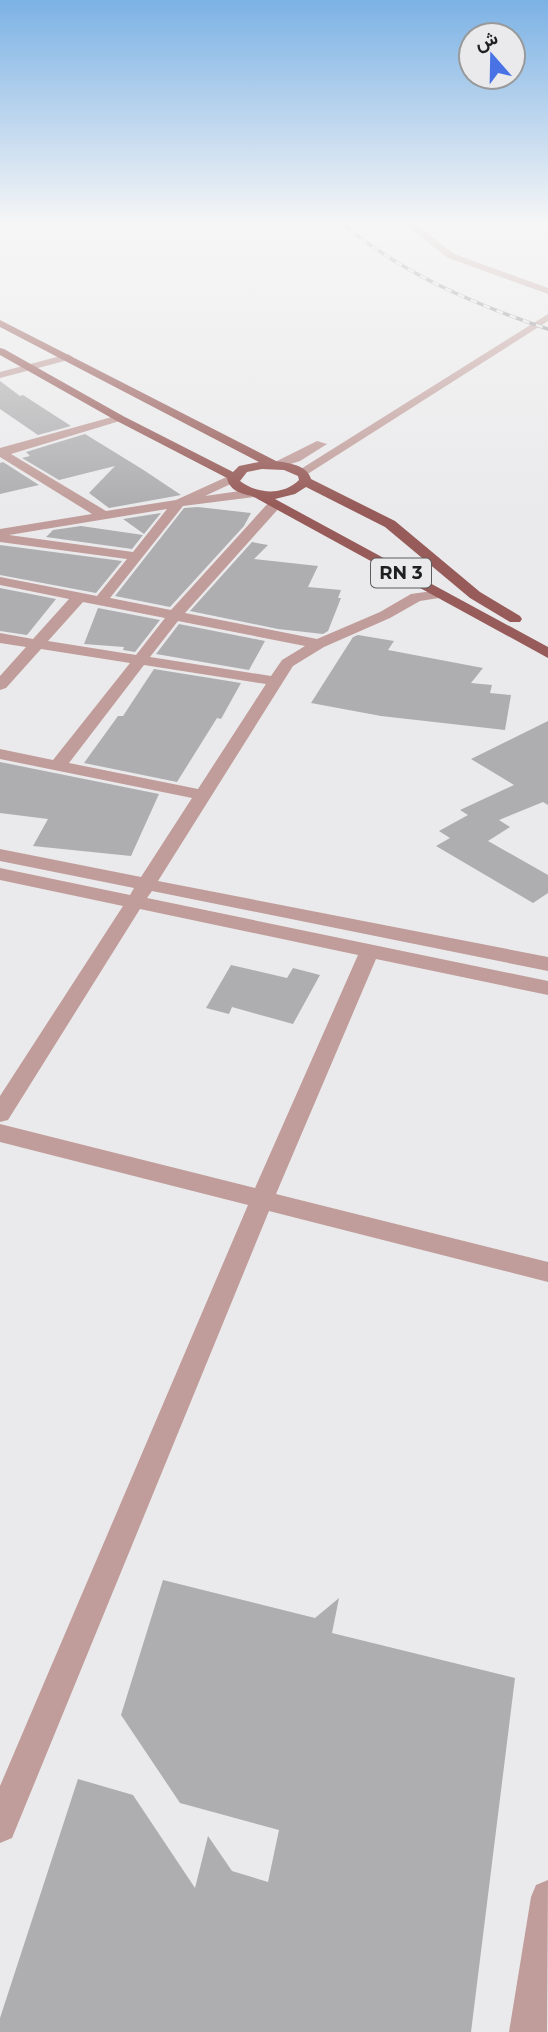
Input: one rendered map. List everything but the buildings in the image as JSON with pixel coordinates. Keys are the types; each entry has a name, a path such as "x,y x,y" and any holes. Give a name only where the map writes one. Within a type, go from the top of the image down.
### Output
{"main road":[{"path":"0,323 303,477 287,492 255,493 238,487 234,477 119,418 0,351"},
{"path":"234,477 243,469 273,464"},
{"name":"RN 3","path":"303,477 390,524 491,606 548,637"},
{"name":"RN 3","path":"255,493 548,653"},
{"path":"440,594 463,585"}],"street":[{"path":"303,477 528,330 540,316"},
{"path":"338,434 486,347 528,330"},
{"path":"0,375 68,357"},
{"path":"0,452 119,418"},
{"path":"273,464 296,458 327,441"},
{"path":"0,452 103,515"},
{"path":"100,601 179,503 234,477"},
{"path":"0,536 103,515 255,493"},
{"path":"58,765 174,615 275,504"},
{"path":"0,536 135,556"},
{"path":"0,581 319,644"},
{"path":"0,1114 148,885 274,681 288,663 319,644 385,615 432,605 440,598 440,594"},
{"path":"0,685 79,597"},
{"path":"0,638 274,681"},
{"path":"0,754 202,795"},
{"path":"0,855 548,964"},
{"path":"0,874 548,988"},
{"path":"0,1826 369,952"},
{"path":"0,1133 548,1272"},
{"path":"528,2032 548,1897"}],"railway":[{"path":"511,316 548,329"}]}
